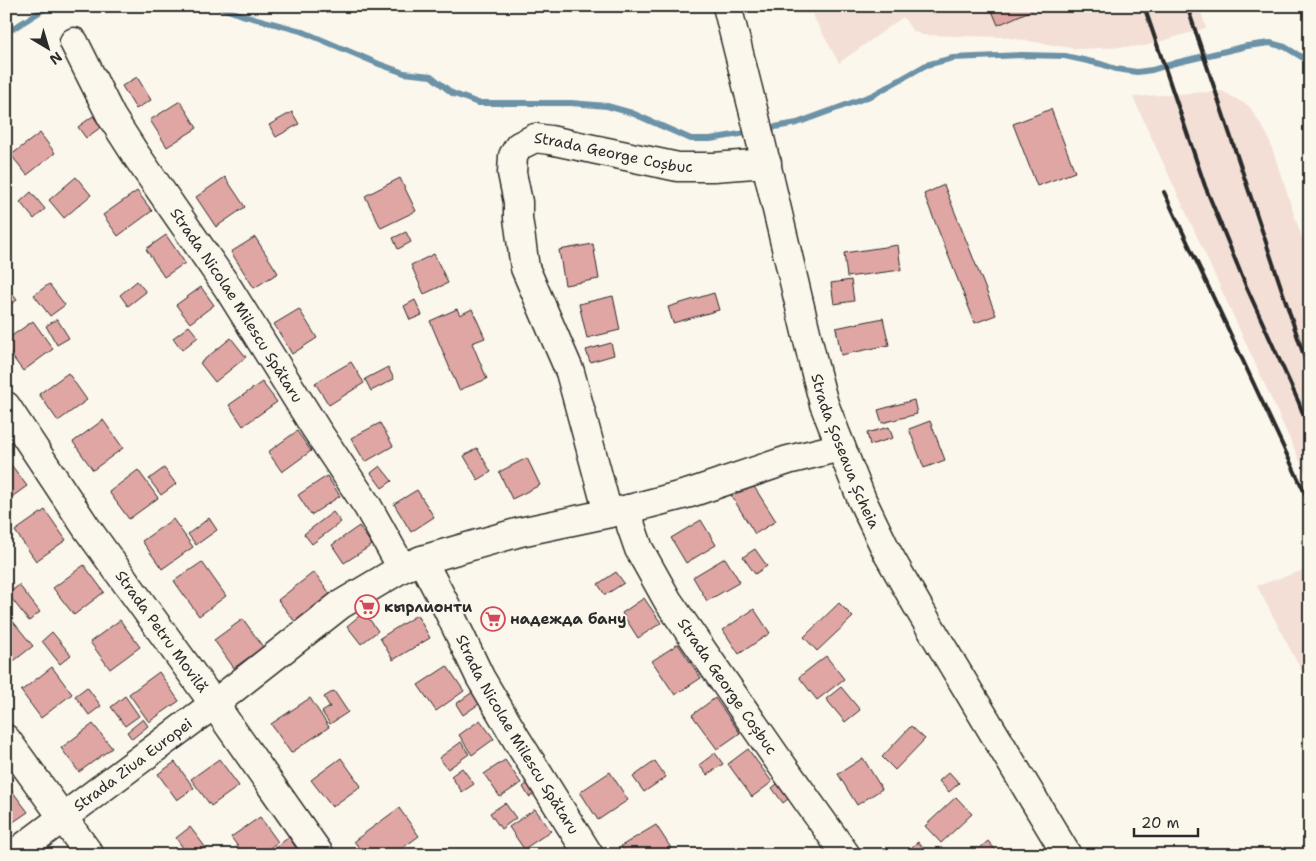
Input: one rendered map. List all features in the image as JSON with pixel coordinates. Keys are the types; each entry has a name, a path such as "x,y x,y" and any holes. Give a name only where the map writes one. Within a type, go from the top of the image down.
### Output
{"street":[{"name":"Strada Șoseaua Șcheia","path":"727,6 765,155 824,404 862,500 888,554 1067,855"},
{"name":"Strada Nicolae Milescu Spătaru","path":"74,42 111,116 228,288 316,430 368,507 447,608 480,677 588,855"},
{"name":"Strada George Coșbuc","path":"765,155 714,167 678,167 534,138 519,146 513,156 512,173 518,202 518,218 525,268 570,372 618,511 631,526 639,549 668,601 846,855"},
{"name":"Strada Petru Movilă","path":"6,406 86,527 320,855"},
{"name":"Strada Ziua Europei","path":"14,855 214,704 340,605 412,564 520,532 690,493 788,460 841,447"},
{"path":"6,739 90,855"}],"shaded area":[{"path":"750,6 1199,6 1206,28 1145,46 1078,49 1003,37 922,35 912,30 903,17 839,63 812,14 760,13"},
{"path":"1222,91 1249,106 1268,136 1310,262 1310,483 1133,97"},
{"path":"1310,568 1310,687 1257,586"}],"building":[{"path":"990,6 1041,6 998,25"},
{"path":"137,77 151,100 136,109 122,86"},
{"path":"180,101 197,128 167,147 150,120"},
{"path":"1051,109 1075,172 1037,186 1013,124"},
{"path":"292,112 299,124 276,137 269,125"},
{"path":"93,116 101,127 86,138 78,127"},
{"path":"40,133 55,153 27,175 11,155"},
{"path":"76,177 91,195 64,218 49,200"},
{"path":"225,177 245,207 216,227 196,197"},
{"path":"400,178 416,211 381,228 365,196"},
{"path":"944,185 996,315 975,323 924,194"},
{"path":"137,191 152,211 118,236 103,215"},
{"path":"31,192 45,209 34,219 20,202"},
{"path":"406,232 411,242 398,249 393,238"},
{"path":"166,235 185,263 164,277 146,249"},
{"path":"255,237 278,273 254,288 231,252"},
{"path":"593,244 599,279 565,285 559,250"},
{"path":"898,245 901,270 847,277 844,253"},
{"path":"434,254 448,283 424,294 411,265"},
{"path":"851,280 854,301 834,304 831,283"},
{"path":"137,281 146,292 128,306 120,295"},
{"path":"49,284 65,305 50,316 34,295"},
{"path":"6,286 17,300 6,308"},
{"path":"201,287 214,305 190,323 176,305"},
{"path":"714,293 719,310 673,323 668,307"},
{"path":"613,296 620,330 587,338 579,304"},
{"path":"415,300 422,315 410,320 404,306"},
{"path":"299,309 317,338 292,354 274,324"},
{"path":"457,309 460,315 472,309 485,338 472,343 487,379 459,390 430,321"},
{"path":"883,318 889,345 841,355 836,328"},
{"path":"57,319 69,338 57,345 46,326"},
{"path":"33,321 53,349 23,371 6,348 6,340"},
{"path":"189,326 198,337 182,350 173,338"},
{"path":"231,338 246,357 215,382 200,363"},
{"path":"611,343 614,355 590,362 586,350"},
{"path":"351,362 364,383 329,405 315,383"},
{"path":"388,367 394,379 371,391 365,379"},
{"path":"68,373 87,400 58,421 39,394"},
{"path":"262,382 277,402 243,426 229,405"},
{"path":"914,400 917,414 882,423 878,410"},
{"path":"103,420 123,448 93,470 73,442"},
{"path":"930,421 945,460 924,468 909,429"},
{"path":"380,423 393,446 365,462 351,438"},
{"path":"889,427 893,438 870,445 867,433"},
{"path":"297,431 311,451 282,472 268,452"},
{"path":"477,448 491,472 478,480 464,456"},
{"path":"6,458 27,486 6,501"},
{"path":"527,458 540,485 512,499 499,472"},
{"path":"380,466 392,481 382,488 371,473"},
{"path":"164,468 176,484 161,495 149,479"},
{"path":"138,470 158,498 129,519 109,492"},
{"path":"327,476 340,496 311,515 298,495"},
{"path":"751,482 776,521 755,534 731,495"},
{"path":"417,490 434,517 411,532 394,504"},
{"path":"45,510 66,540 36,561 15,531"},
{"path":"333,512 341,522 312,544 304,534"},
{"path":"209,518 217,530 196,545 188,534"},
{"path":"173,519 193,547 162,569 142,541"},
{"path":"701,520 716,545 686,563 671,538"},
{"path":"359,526 372,545 344,563 332,545"},
{"path":"755,549 767,566 755,574 743,557"},
{"path":"725,558 740,582 707,601 693,577"},
{"path":"202,562 226,596 199,616 174,581"},
{"path":"84,565 104,592 74,615 53,588"},
{"path":"314,572 331,595 296,623 278,600"},
{"path":"616,572 624,583 605,595 598,584"},
{"path":"19,585 40,612 29,621 8,594"},
{"path":"644,598 661,623 638,638 622,613"},
{"path":"839,603 853,617 817,651 804,637"},
{"path":"754,609 770,633 739,654 723,630"},
{"path":"364,612 378,631 361,644 347,626"},
{"path":"417,615 430,638 393,660 380,638"},
{"path":"11,619 33,646 6,667 6,623"},
{"path":"243,619 263,647 234,668 214,640"},
{"path":"120,620 140,647 110,669 90,642"},
{"path":"52,632 71,655 60,664 42,641"},
{"path":"678,644 701,678 675,695 652,661"},
{"path":"826,656 844,679 817,700 799,677"},
{"path":"447,666 464,691 436,711 418,685"},
{"path":"52,667 72,694 41,718 21,691"},
{"path":"159,672 179,701 149,722 129,694"},
{"path":"87,687 101,706 89,715 75,696"},
{"path":"841,687 860,710 845,722 826,699"},
{"path":"334,691 348,712 330,724 322,712 330,707 324,697"},
{"path":"474,691 482,702 463,715 456,704"},
{"path":"125,696 139,716 125,726 111,707"},
{"path":"310,698 329,727 291,753 271,724"},
{"path":"715,698 740,733 717,749 692,715"},
{"path":"143,719 148,726 132,739 127,732"},
{"path":"480,720 494,739 472,755 459,735"},
{"path":"93,724 112,748 79,772 61,748"},
{"path":"911,726 925,739 895,770 882,757"},
{"path":"461,742 469,754 448,769 439,758"},
{"path":"748,749 772,782 752,797 728,764"},
{"path":"715,753 723,764 707,775 699,765"},
{"path":"341,758 361,786 332,807 311,780"},
{"path":"863,758 882,789 857,805 838,774"},
{"path":"219,759 239,786 211,806 191,779"},
{"path":"505,760 521,783 500,797 484,774"},
{"path":"655,761 666,777 644,792 633,777"},
{"path":"175,762 194,788 177,800 158,774"},
{"path":"462,768 474,784 462,792 451,776"},
{"path":"610,772 628,800 598,820 580,792"},
{"path":"949,772 959,783 949,792 939,781"},
{"path":"782,780 793,795 783,803 772,788"},
{"path":"529,782 536,793 529,797 523,787"},
{"path":"6,783 28,812 6,827"},
{"path":"956,797 972,814 941,843 925,826"},
{"path":"505,803 516,818 501,829 490,813"},
{"path":"399,808 419,836 393,855 364,855 354,841"},
{"path":"535,809 551,831 524,849 509,827"},
{"path":"260,817 278,842 260,855 244,855 231,837"},
{"path":"656,825 671,848 660,855 626,855 621,846"},
{"path":"190,827 206,848 197,855 188,855 176,838"},
{"path":"289,837 296,848 288,855 272,855 270,852"},
{"path":"988,841 1000,855 972,855"},
{"path":"918,842 924,849 917,855 902,855"}],"waterway":[{"path":"6,33 49,6"},
{"path":"216,6 301,31 404,73 431,76 452,93 478,103 571,103 607,106 632,113 691,139 710,139 752,132"},
{"path":"764,129 797,123 873,95 926,65 953,58 1022,55 1065,56 1116,69 1137,72 1152,70 1247,46 1270,43 1285,47 1310,62"}],"railway":[{"path":"1144,6 1205,186 1246,286 1299,403 1310,432"},
{"path":"1187,6 1310,374"},
{"path":"1164,192 1310,504"}],"place":[{"name":"кырлионти","path":"367,607"},
{"name":"надежда бану","path":"493,619"}]}
